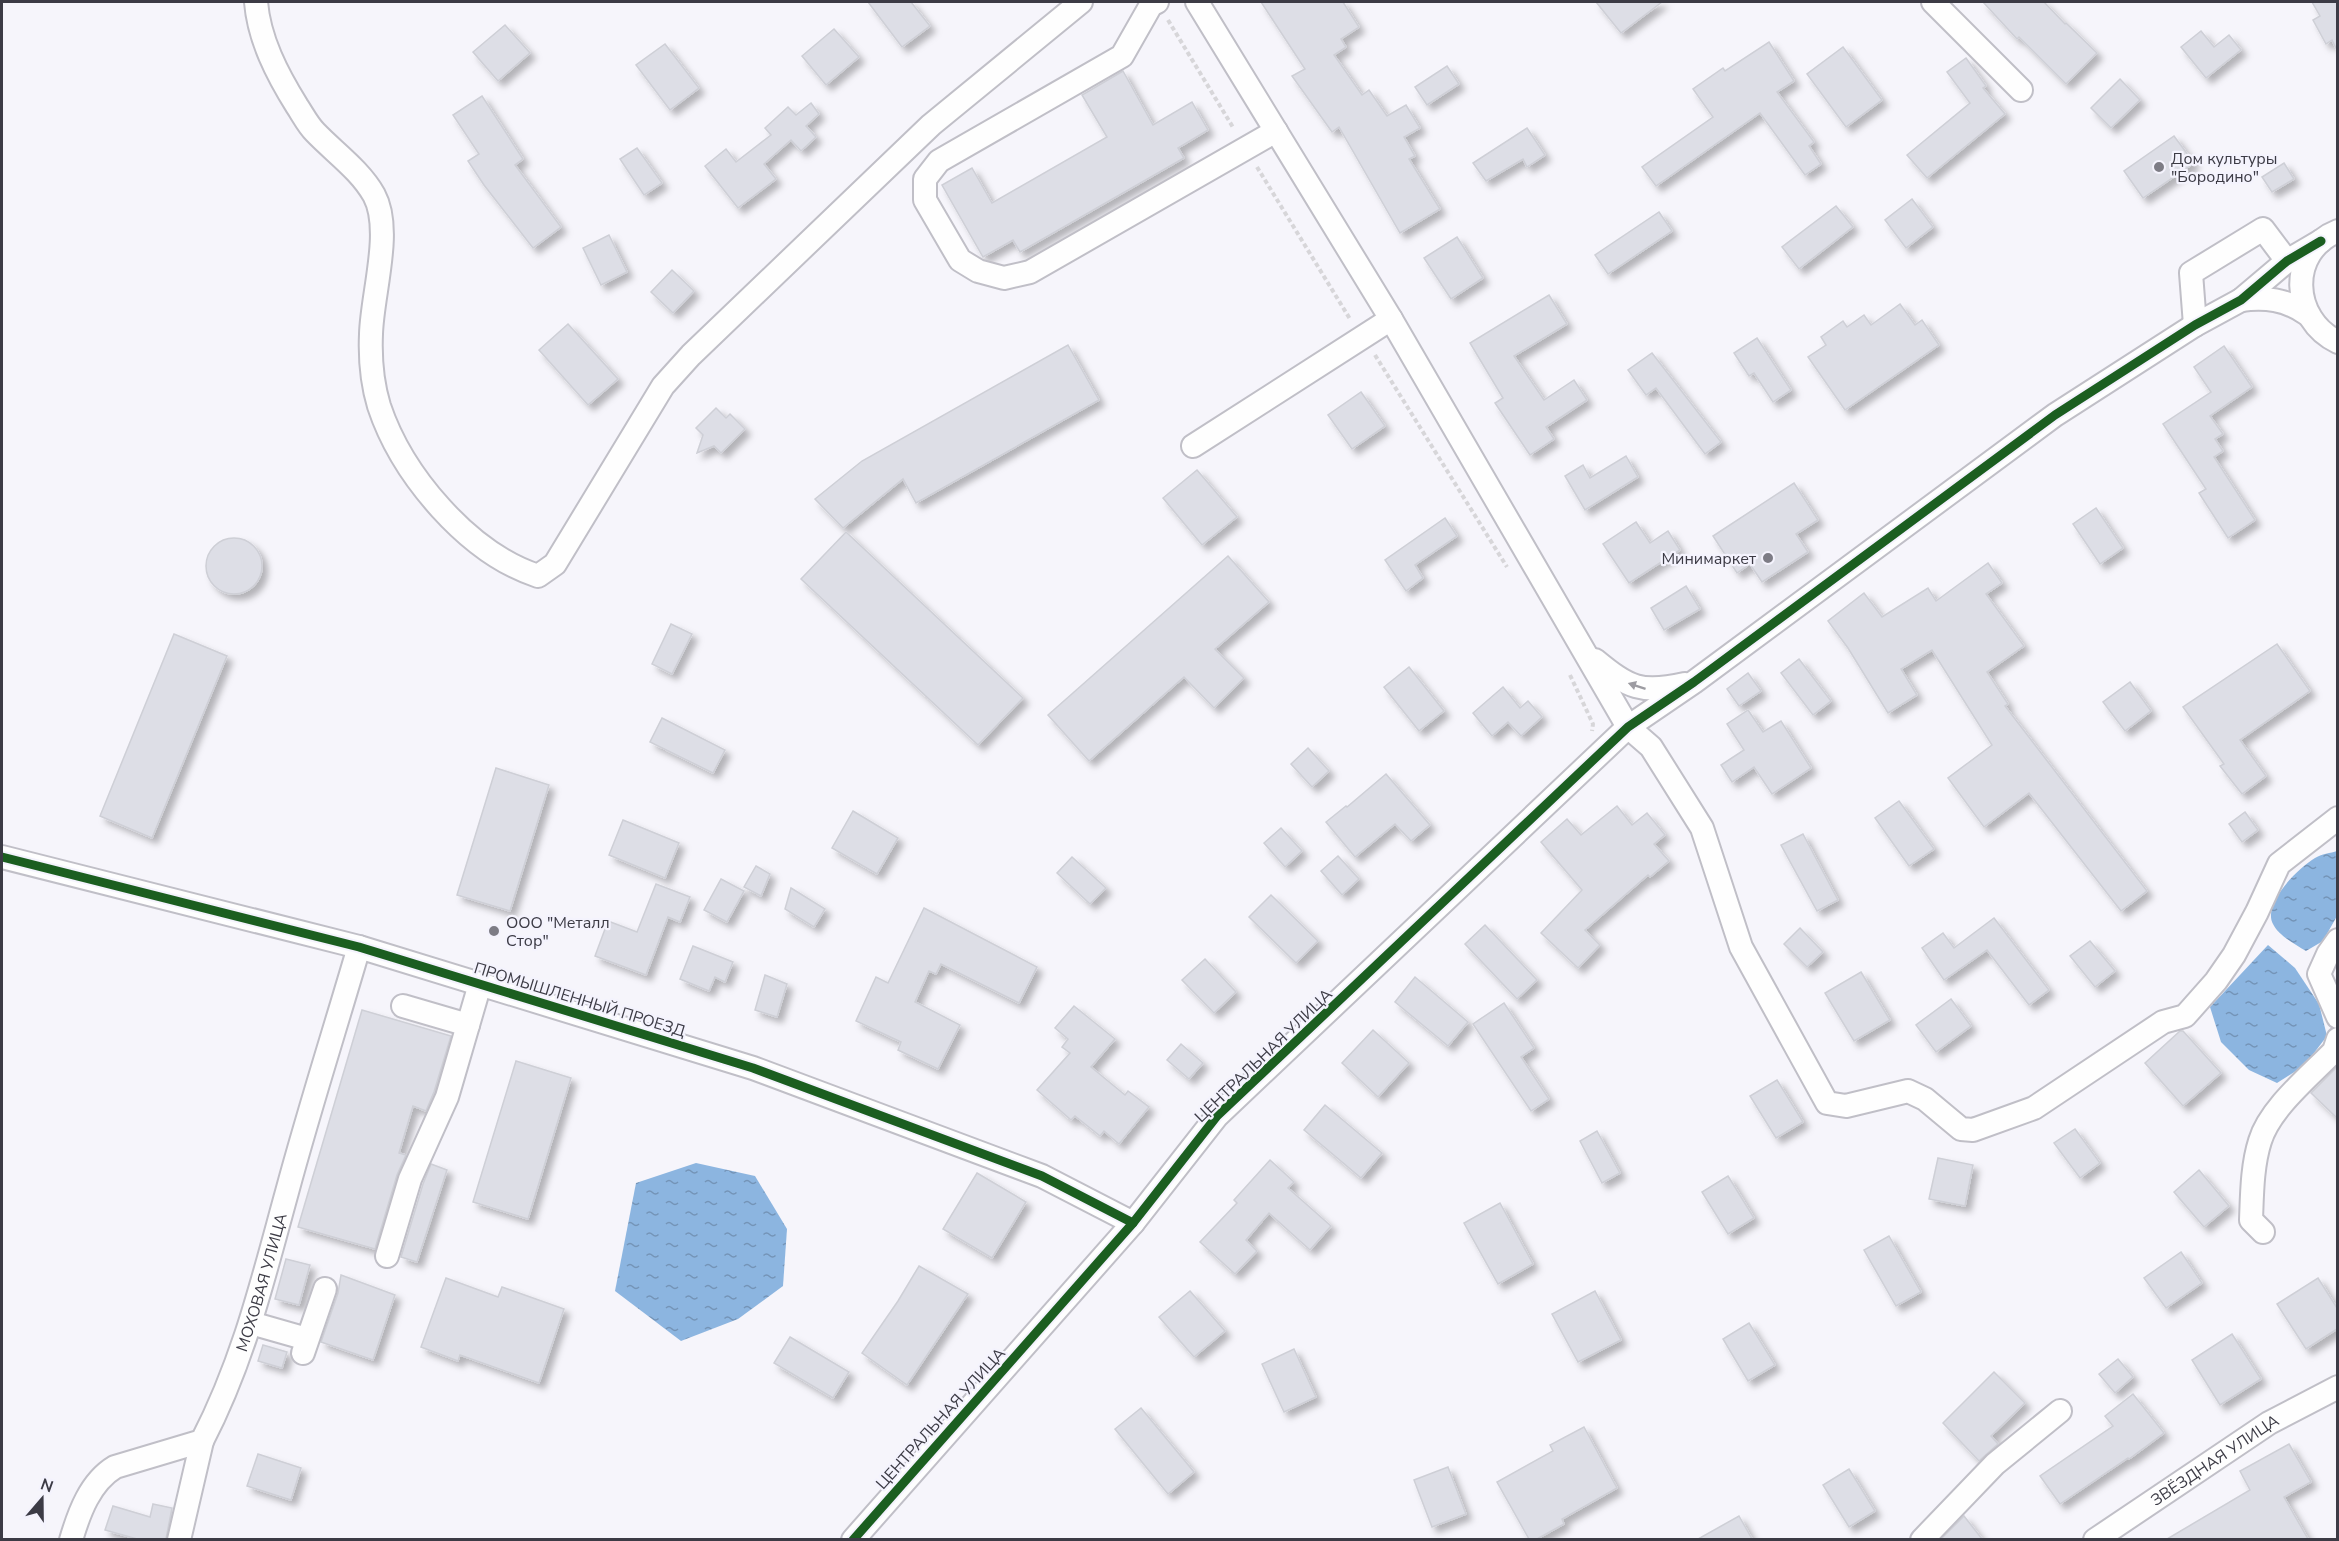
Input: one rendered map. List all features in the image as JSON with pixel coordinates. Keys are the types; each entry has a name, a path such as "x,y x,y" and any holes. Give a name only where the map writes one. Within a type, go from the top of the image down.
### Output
{"street":[{"path":"256,2 257,17 267,49 281,81 312,129 356,172 374,195 382,219 382,238 371,334 372,368 379,405 389,429 410,467 439,507 466,535 520,570 538,576 555,564 663,386 691,355 931,125 1080,2"},
{"path":"1197,2 1391,319 1628,727 1651,747 1702,828 1741,947 1827,1103 1846,1106 1908,1091 1925,1099 1961,1130 1973,1130 2034,1108 2163,1022 2186,1016 2216,981 2234,955 2257,912 2278,864 2337,818"},
{"path":"1933,2 2021,90"},
{"path":"1162,10 1150,5 1122,56 939,161 925,179 925,200 960,260 978,271 1004,278 1030,272 1276,132"},
{"path":"2195,325 2191,273 2263,229 2287,261"},
{"path":"2329,236 2310,253 2301,283 2302,298 2307,314 2316,327 2334,344"},
{"name":"ЦЕНТРАЛЬНАЯ УЛИЦА","path":"853,1539 1133,1223 1217,1116 1628,727 2055,415 2195,325 2241,300 2287,261 2329,236"},
{"path":"2241,300 2262,298 2279,301 2296,306 2307,314"},
{"path":"1194,446 1391,319"},
{"path":"1584,652 1617,678 1640,688 1658,690 1694,681"},
{"name":"ПРОМЫШЛЕННЫЙ ПРОЕЗД","path":"2,857 359,948 753,1068 1042,1176 1133,1223"},
{"path":"2337,940 2319,974 2337,1017"},
{"name":"МОХОВАЯ УЛИЦА","path":"179,1539 202,1441 233,1377 251,1323 287,1189 359,948"},
{"path":"387,1256 410,1179 447,1097 480,984"},
{"path":"403,1005 468,1024"},
{"path":"2263,1232 2251,1220 2253,1182 2260,1140 2278,1109 2334,1051 2337,1040"},
{"path":"251,1323 305,1346 325,1289"},
{"name":"ЗВЁЗДНАЯ УЛИЦА","path":"2095,1539 2269,1423 2337,1387"},
{"path":"1922,1539 1995,1464 2060,1411"},
{"path":"71,1539 86,1501 107,1471 202,1441"}],"path":[{"path":"1162,10 1362,338 1374,353 1510,572"},
{"path":"1565,665 1593,724 1592,735"}],"water":[{"path":"2337,851 2337,916 2323,941 2306,951 2279,932 2273,924 2271,916 2273,907 2277,897 2291,878 2308,863 2317,857"},
{"path":"2268,945 2295,968 2319,1004 2327,1036 2304,1066 2277,1083 2249,1070 2221,1042 2210,1007"},
{"path":"696,1163 755,1176 787,1229 783,1286 738,1319 681,1341 615,1291 636,1183"}],"building":[{"path":"868,2 911,2 930,26 902,47"},
{"path":"1261,2 1343,2 1359,27 1341,39 1346,47 1334,55 1362,95 1369,90 1387,116 1406,105 1420,128 1404,137 1415,156 1409,159 1440,209 1400,233 1339,127 1332,132 1292,76 1305,69"},
{"path":"1596,2 1662,2 1621,33"},
{"path":"1983,2 2044,2 2097,53 2066,84 2019,37 2017,39"},
{"path":"2312,2 2337,2 2337,50 2332,40 2326,44 2313,20 2320,16"},
{"path":"505,25 530,53 498,81 473,52"},
{"path":"834,29 859,57 826,85 802,56"},
{"path":"2201,31 2214,47 2229,35 2241,50 2206,78 2181,47"},
{"path":"1769,42 1794,81 1777,92 1814,142 1809,146 1821,164 1805,175 1760,113 1656,186 1642,167 1713,117 1693,89 1723,68 1725,71"},
{"path":"665,44 699,88 670,110 636,65"},
{"path":"1843,47 1882,100 1846,127 1807,74"},
{"path":"1966,58 1986,86 1983,88 2005,114 1927,178 1907,155 1970,103 1947,72"},
{"path":"1447,66 1459,84 1427,105 1415,87"},
{"path":"1123,71 1153,125 1192,102 1208,130 1178,148 1184,158 1020,252 1013,240 983,257 942,185 972,168 992,203 1107,137 1082,95"},
{"path":"2120,79 2140,100 2111,128 2091,108"},
{"path":"482,96 523,159 515,165 561,227 533,248 468,161 479,154 453,115"},
{"path":"811,103 819,114 806,126 816,137 801,151 791,140 764,164 776,179 738,208 705,166 726,149 736,162 771,135 765,128 788,107 796,115"},
{"path":"1527,128 1545,155 1527,167 1523,159 1486,181 1473,163"},
{"name":"Дом культуры \"Бородино\"","path":"2174,136 2194,163 2143,198 2124,171"},
{"path":"637,148 662,183 644,195 620,159"},
{"path":"2284,163 2294,179 2272,192 2262,177"},
{"path":"1912,199 1933,227 1906,248 1885,220"},
{"path":"1836,206 1853,227 1799,269 1782,247"},
{"path":"1659,212 1672,231 1608,274 1595,255"},
{"path":"609,235 627,272 601,285 583,248"},
{"path":"1457,237 1483,278 1451,299 1424,258"},
{"path":"672,270 694,291 673,313 651,292"},
{"path":"1549,295 1567,324 1514,356 1544,400 1574,380 1587,400 1546,427 1554,439 1530,455 1495,403 1503,398 1470,343"},
{"path":"1900,304 1915,325 1922,320 1939,345 1845,410 1808,357 1826,345 1821,337 1843,321 1847,327 1864,315 1871,325"},
{"path":"568,324 618,379 588,405 539,350"},
{"path":"1757,338 1791,390 1773,402 1754,373 1749,376 1734,353"},
{"path":"1068,345 1099,400 916,503 903,479 843,528 815,499 862,461"},
{"path":"2224,346 2252,387 2210,416 2223,434 2215,439 2223,451 2214,457 2255,520 2228,538 2199,493 2206,489 2163,424 2211,392 2194,367"},
{"path":"1652,353 1721,442 1705,454 1656,388 1646,395 1628,370"},
{"path":"1361,392 1385,426 1352,449 1328,415"},
{"path":"716,408 726,418 730,414 745,429 721,453 714,446 697,453 703,435 696,428"},
{"path":"1626,456 1638,477 1585,510 1565,476 1583,465 1590,478"},
{"path":"1197,470 1237,517 1202,545 1163,498"},
{"path":"1794,483 1818,520 1796,534 1808,552 1762,582 1750,564 1737,573 1713,536"},
{"path":"2096,508 2123,548 2100,564 2073,524"},
{"path":"1445,518 1457,536 1415,565 1423,578 1406,591 1385,560"},
{"path":"1636,522 1650,543 1668,531 1680,550 1629,583 1603,544"},
{"path":"846,532 1023,698 978,745 801,579"},
{"path":"234,538 249,543 257,551 262,566 257,581 249,589 234,594 219,589 211,581 206,566 211,551 219,543"},
{"path":"1228,556 1269,602 1215,649 1244,678 1214,708 1184,677 1089,761 1048,715"},
{"path":"1988,563 2002,583 1986,594 2024,646 1987,672 2008,704 2005,706 2147,891 2121,911 2029,793 1984,827 1948,778 1992,745 1932,650 1901,669 1917,695 1888,713 1848,648 1828,621 1864,593 1882,617 1928,588 1936,601"},
{"path":"1686,586 1700,609 1664,630 1651,608"},
{"path":"671,624 692,634 672,674 652,664"},
{"path":"174,634 227,656 152,838 100,816"},
{"path":"2277,644 2310,691 2240,740 2266,776 2242,794 2220,766 2224,764 2183,707"},
{"path":"1799,659 1831,701 1813,715 1781,673"},
{"path":"1409,667 1444,711 1419,731 1384,687"},
{"path":"1748,673 1761,691 1739,706 1727,689"},
{"path":"2130,682 2151,711 2125,731 2103,702"},
{"path":"1503,687 1520,708 1528,701 1542,717 1521,736 1508,722 1492,736 1473,713"},
{"path":"1748,710 1763,732 1781,721 1811,768 1772,794 1754,767 1732,782 1721,765 1744,750 1727,724"},
{"path":"662,718 725,750 713,773 650,742"},
{"path":"1308,748 1329,771 1312,787 1291,764"},
{"path":"496,768 549,785 510,911 457,895"},
{"path":"1386,774 1430,825 1411,841 1395,824 1355,857 1326,822"},
{"path":"1899,801 1934,849 1909,866 1875,818"},
{"path":"1617,806 1632,825 1647,813 1665,835 1654,844 1669,861 1650,877 1648,875 1585,930 1600,945 1578,968 1541,933 1582,890 1541,842 1567,819 1581,835"},
{"path":"853,811 898,838 877,874 832,848"},
{"path":"2245,812 2258,830 2242,842 2229,824"},
{"path":"623,820 679,843 665,878 609,855"},
{"path":"1281,828 1302,851 1285,867 1264,843"},
{"path":"1803,834 1838,900 1817,911 1781,845"},
{"path":"1338,856 1359,879 1342,895 1321,871"},
{"path":"1072,857 1106,888 1090,904 1057,873"},
{"path":"756,866 770,874 761,896 744,887"},
{"path":"721,879 744,891 727,922 704,910"},
{"path":"656,884 690,897 680,922 668,917 646,975 595,956 608,921 637,932"},
{"path":"791,888 825,909 814,927 785,909"},
{"path":"1271,895 1318,941 1296,963 1249,917"},
{"path":"924,908 1037,967 1019,1003 941,964 936,974 929,971 915,1002 960,1025 938,1069 898,1050 901,1042 856,1021 876,977 888,983"},
{"path":"1994,918 2049,990 2029,1005 1987,950 1944,980 1922,948 1943,933 1954,948"},
{"path":"1485,925 1537,980 1517,999 1465,944"},
{"path":"1800,928 1823,952 1807,967 1784,944"},
{"path":"2090,941 2115,971 2095,987 2070,956"},
{"path":"693,946 733,962 725,982 715,977 709,991 680,979"},
{"path":"1205,959 1236,992 1214,1013 1182,980"},
{"path":"1861,972 1890,1020 1854,1041 1825,993"},
{"path":"765,975 787,984 777,1017 755,1010"},
{"path":"1415,977 1468,1022 1448,1046 1395,1002"},
{"path":"1951,999 1971,1026 1936,1052 1916,1025"},
{"path":"1504,1003 1534,1048 1521,1057 1549,1099 1531,1111 1473,1024"},
{"path":"1074,1006 1115,1039 1091,1067 1125,1095 1128,1091 1149,1107 1119,1144 1104,1131 1100,1136 1075,1116 1071,1120 1037,1090 1070,1053 1062,1047 1068,1039 1055,1028"},
{"path":"362,1010 451,1036 426,1111 413,1106 399,1153 406,1155 397,1175 375,1249 298,1227"},
{"path":"1373,1030 1409,1063 1378,1097 1342,1063"},
{"path":"2180,1031 2183,1031 2221,1073 2183,1106 2145,1063"},
{"path":"1181,1044 1203,1063 1189,1079 1167,1060"},
{"path":"516,1061 571,1078 528,1219 473,1202"},
{"path":"2337,1067 2337,1118 2311,1093"},
{"path":"1777,1080 1803,1122 1776,1138 1750,1096"},
{"path":"1325,1105 1382,1153 1361,1178 1304,1130"},
{"path":"2075,1129 2100,1163 2080,1178 2054,1143"},
{"path":"1597,1131 1620,1173 1602,1183 1580,1141"},
{"path":"1938,1158 1973,1165 1965,1206 1929,1199"},
{"path":"1270,1160 1294,1182 1288,1188 1331,1226 1310,1250 1269,1213 1246,1240 1257,1251 1235,1274 1200,1242 1237,1203 1234,1200"},
{"path":"431,1164 447,1170 417,1262 401,1257"},
{"path":"2199,1170 2229,1206 2204,1227 2174,1192"},
{"path":"977,1173 1026,1202 992,1258 943,1229"},
{"path":"1728,1176 1754,1218 1728,1234 1702,1192"},
{"path":"1500,1203 1533,1264 1498,1284 1464,1223"},
{"path":"1889,1236 1921,1292 1896,1306 1864,1250"},
{"path":"2181,1252 2202,1283 2166,1308 2144,1278"},
{"path":"286,1259 310,1265 299,1305 275,1299"},
{"path":"919,1266 968,1294 907,1385 862,1353"},
{"path":"341,1275 395,1295 373,1360 321,1342 338,1293"},
{"path":"446,1278 498,1297 502,1287 564,1309 539,1383 460,1355 458,1361 421,1347"},
{"path":"2318,1278 2337,1308 2337,1329 2306,1349 2277,1304"},
{"path":"1190,1291 1225,1331 1194,1357 1159,1317"},
{"path":"1595,1291 1621,1340 1578,1362 1552,1314"},
{"path":"1749,1323 1775,1365 1748,1381 1723,1339"},
{"path":"2232,1334 2261,1379 2220,1405 2192,1360"},
{"path":"790,1337 849,1372 833,1398 774,1363"},
{"path":"263,1345 287,1352 282,1368 258,1361"},
{"path":"1294,1349 1316,1397 1284,1412 1262,1364"},
{"path":"2118,1359 2133,1377 2115,1393 2099,1374"},
{"path":"1994,1372 2025,1403 1991,1436 1998,1444 1979,1461 1943,1423"},
{"path":"2133,1394 2164,1433 2060,1504 2040,1476 2113,1426 2105,1416"},
{"path":"1141,1408 1194,1472 1168,1494 1115,1429"},
{"path":"1584,1427 1617,1488 1562,1519 1564,1524 1537,1539 1529,1539 1497,1482 1553,1451 1550,1445"},
{"path":"2289,1444 2311,1482 2284,1497 2308,1539 2167,1539 2250,1490 2240,1471"},
{"path":"258,1454 301,1468 291,1500 247,1486"},
{"path":"1448,1467 1466,1514 1432,1527 1414,1480"},
{"path":"1849,1469 1875,1511 1849,1527 1823,1485"},
{"path":"153,1504 172,1508 166,1539 137,1539 105,1530 113,1506 150,1517"},
{"path":"1739,1516 1752,1539 1698,1539"},
{"path":"1964,1516 1982,1539 1941,1539"}],"cycle path":[{"path":"853,1540 1133,1223 1217,1116 1628,727 1694,682 2055,415 2195,325 2241,300 2287,261 2321,241"},
{"path":"2,857 359,947 753,1068 1042,1176 1133,1223"}],"place":[{"name":"Дом культуры \"Бородино\"","path":"2159,167"},
{"name":"Минимаркет","path":"1768,558"},
{"name":"ООО \"Металл Стор\"","path":"494,931"}]}
